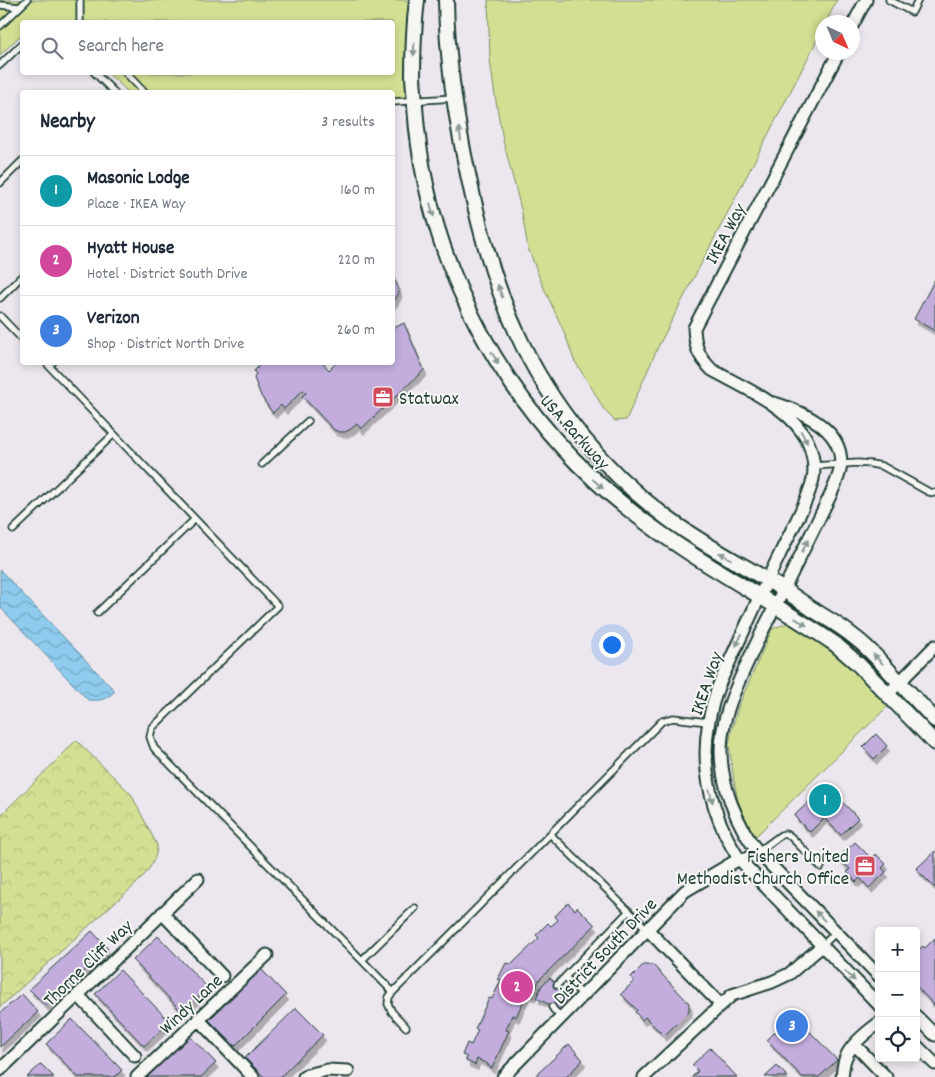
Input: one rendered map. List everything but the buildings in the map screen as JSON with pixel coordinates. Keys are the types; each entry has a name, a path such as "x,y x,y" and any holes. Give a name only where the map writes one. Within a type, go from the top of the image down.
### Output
{"street":[{"name":"USA Parkway","path":"417,0 414,25 413,74 415,101 419,147 436,225 470,313 516,389 545,428 566,452 612,496 672,542 835,644 857,663 935,743"},
{"name":"USA Parkway","path":"446,0 450,67 461,145 488,255 516,333 552,396 594,451 645,501 717,552 767,580 855,637 872,652 935,720"},
{"path":"858,15 866,0"},
{"name":"IKEA Way","path":"835,60 694,328 698,353 704,362 712,370 770,402 795,423 810,449 814,466 813,479 806,500 713,699 705,751 710,793 720,824 739,859 875,1001"},
{"name":"IKEA Way","path":"770,402 791,408 816,421 828,431 836,442 840,454 840,464 837,480 830,496 731,699 722,739 722,767 729,797 739,822 757,851 875,972"},
{"path":"888,694 935,646"},
{"name":"District South Drive","path":"503,1077 685,892 739,859"},
{"name":"Thorne Cliff Way","path":"0,1070 198,879"},
{"path":"162,914 222,976"},
{"path":"648,930 721,1005"},
{"path":"644,1077 732,995 772,982 789,974 822,946"},
{"name":"Windy Lane","path":"137,1077 267,955"},
{"path":"78,995 135,1056"},
{"path":"917,1017 935,1035"},
{"path":"198,1019 253,1077"},
{"path":"842,1077 846,1056 867,1032 875,1026"},
{"path":"855,1045 886,1077"},
{"path":"920,1048 935,1064"},
{"path":"304,1077 327,1070 348,1071"}],"lane":[{"path":"0,26 27,0"},
{"path":"80,0 80,20"},
{"path":"889,0 912,12 918,0"},
{"path":"0,5 19,8"},
{"path":"0,65 20,46"},
{"path":"97,75 112,90"},
{"path":"128,75 142,90"},
{"path":"395,102 454,98"},
{"path":"0,183 20,163"},
{"path":"0,298 20,278"},
{"path":"0,316 20,337"},
{"path":"50,365 278,606 152,728 150,737 154,748 393,992"},
{"path":"262,464 308,421"},
{"path":"13,530 114,434"},
{"path":"814,466 840,464 882,466 928,492 935,493"},
{"path":"97,613 195,519"},
{"path":"406,1027 392,1012 388,1004 389,997 393,992 662,722 673,718 708,722"},
{"path":"550,834 648,930"},
{"path":"739,859 757,851 784,834 790,836 821,867"},
{"path":"362,960 415,908"},
{"path":"557,985 629,911"},
{"path":"822,946 836,932"},
{"path":"565,977 584,996"},
{"path":"552,1006 562,1018"}],"green space":[{"path":"0,0 410,0 407,40 408,102 395,103 395,90 126,90 110,75 395,75 395,20 20,20 20,36 0,55"},
{"path":"488,0 837,0 830,15 815,15 815,44 658,347 626,420 615,421 604,410 574,360 565,334 528,248 522,213 503,140 490,60"},
{"path":"790,622 837,652 889,705 755,837 738,801 729,745 738,707 772,629"},
{"path":"76,740 131,794 157,845 156,854 148,870 135,885 0,1007 0,816"}],"water":[{"path":"0,570 115,691 112,694 103,699 88,700 0,607"}],"place":[{"name":"Statwax","path":"383,397"},
{"name":"Masonic Lodge","path":"825,800"},
{"name":"Fishers United Methodist Church Office","path":"865,866"},
{"name":"Hyatt House","path":"517,987"},
{"name":"Verizon","path":"792,1026"}]}
